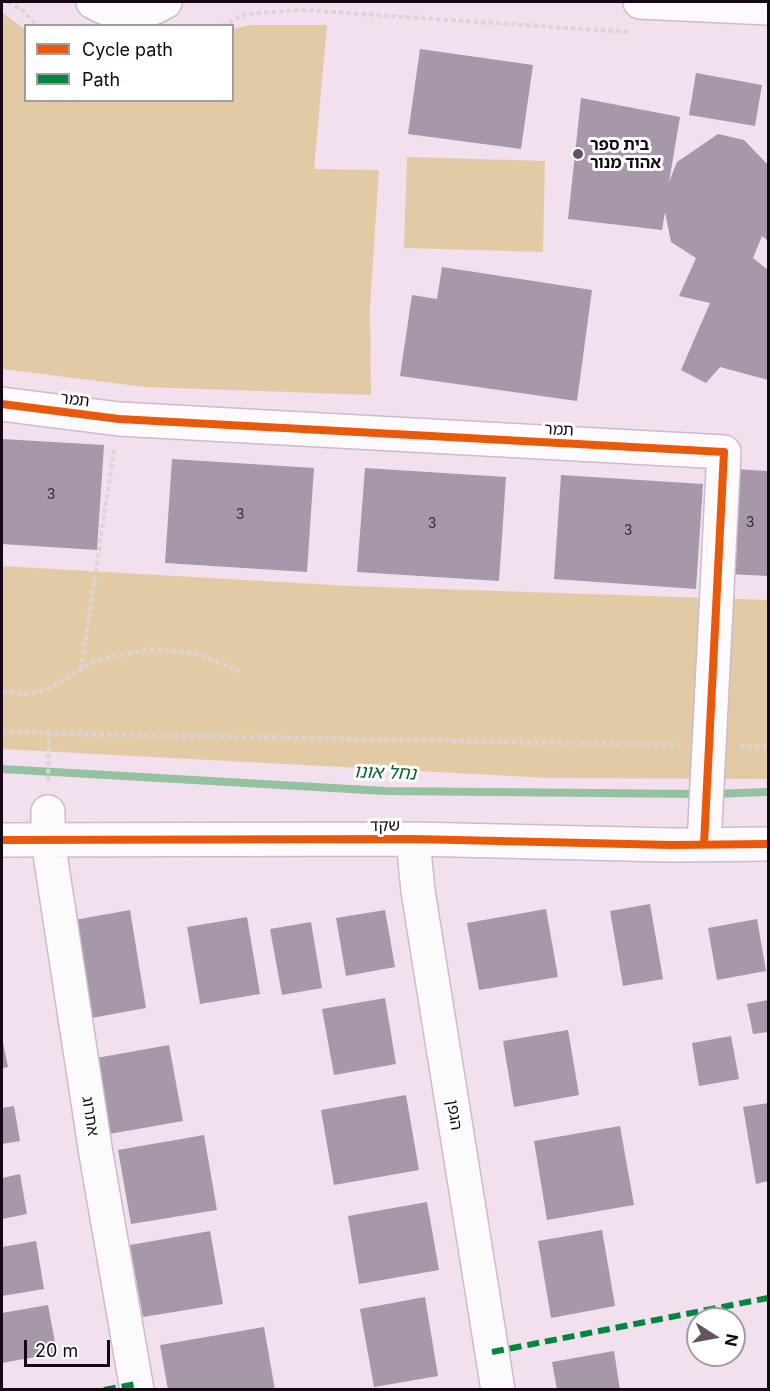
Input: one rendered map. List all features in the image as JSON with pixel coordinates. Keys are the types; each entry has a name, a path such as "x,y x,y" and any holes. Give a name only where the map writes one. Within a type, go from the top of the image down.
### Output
{"street":[{"path":"93,2 106,9 130,13 154,8 165,2"},
{"path":"640,2 768,8"},
{"name":"תמר","path":"2,404 119,419 723,452 704,844"},
{"name":"שקד","path":"2,840 48,827 412,839 768,844"},
{"name":"אתרוג","path":"48,827 96,1154 137,1389"},
{"name":"הגפן","path":"412,839 419,902 498,1389"}],"path":[{"path":"8,2 23,11 36,24"},
{"path":"226,24 246,14 301,10 628,32"},
{"path":"81,669 119,419"},
{"path":"2,692 28,694 46,690 96,660 153,649 198,654 239,671"},
{"path":"2,731 49,734 768,747"},
{"path":"48,827 49,734"}],"shaded area":[{"path":"2,12 24,29 24,102 234,102 234,29 251,25 327,25 314,169 379,170 370,307 371,395 145,387 2,369"},
{"path":"407,157 545,161 543,252 404,248"},
{"path":"2,566 350,586 768,600 768,779 549,778 2,749"}],"building":[{"path":"420,49 533,65 521,149 408,134"},
{"path":"696,73 762,85 755,126 689,115"},
{"path":"581,98 680,117 669,182 677,162 718,134 744,140 768,165 768,241 762,236 753,258 768,270 768,380 720,367 706,383 681,370 710,303 679,296 696,258 671,242 665,212 662,230 568,219"},
{"path":"442,267 592,290 577,401 400,376 412,295 437,299"},
{"path":"2,439 104,445 97,550 2,544"},
{"path":"172,459 314,468 307,572 165,563"},
{"path":"365,468 506,477 499,581 357,572"},
{"path":"735,469 768,471 768,576 728,574"},
{"path":"561,475 703,484 696,589 554,579"},
{"path":"650,904 663,979 623,986 610,911"},
{"path":"546,909 558,977 479,990 467,923"},
{"path":"130,910 146,1008 86,1019 69,921"},
{"path":"385,910 395,967 346,976 336,918"},
{"path":"247,917 260,994 200,1004 187,927"},
{"path":"757,919 766,971 717,980 708,928"},
{"path":"311,922 322,988 282,995 270,929"},
{"path":"385,998 396,1064 334,1075 322,1009"},
{"path":"768,1000 768,1032 753,1034 747,1004"},
{"path":"568,1030 579,1095 514,1107 503,1041"},
{"path":"731,1036 739,1079 699,1086 692,1043"},
{"path":"2,1038 8,1067 2,1068"},
{"path":"169,1045 183,1121 98,1136 85,1060"},
{"path":"406,1095 419,1170 334,1185 321,1110"},
{"path":"768,1103 768,1181 756,1184 743,1107"},
{"path":"14,1106 20,1141 2,1144 2,1108"},
{"path":"620,1126 634,1205 547,1220 534,1141"},
{"path":"204,1135 217,1210 131,1224 118,1150"},
{"path":"20,1174 27,1214 2,1219 2,1178"},
{"path":"427,1202 439,1270 359,1284 348,1216"},
{"path":"602,1230 615,1306 551,1318 538,1241"},
{"path":"210,1231 223,1304 143,1317 130,1245"},
{"path":"36,1241 44,1289 2,1296 2,1247"},
{"path":"425,1297 438,1376 374,1387 360,1309"},
{"path":"48,1305 57,1353 2,1363 2,1313"},
{"path":"264,1327 275,1390 168,1390 160,1345"},
{"path":"614,1351 620,1390 557,1390 552,1362"}],"waterway":[{"name":"נחל אונו","path":"2,769 385,791 699,794"},
{"name":"נחל אונו","path":"712,794 768,792"}],"marked path":[{"path":"492,1352 768,1298"},
{"path":"104,1390 136,1384"}],"cycle path":[{"path":"2,404 119,419 724,452 704,844"},
{"path":"2,840 413,839 671,845 768,844"}],"place":[{"name":"בית ספר אהוד מנור","path":"578,154"}]}
